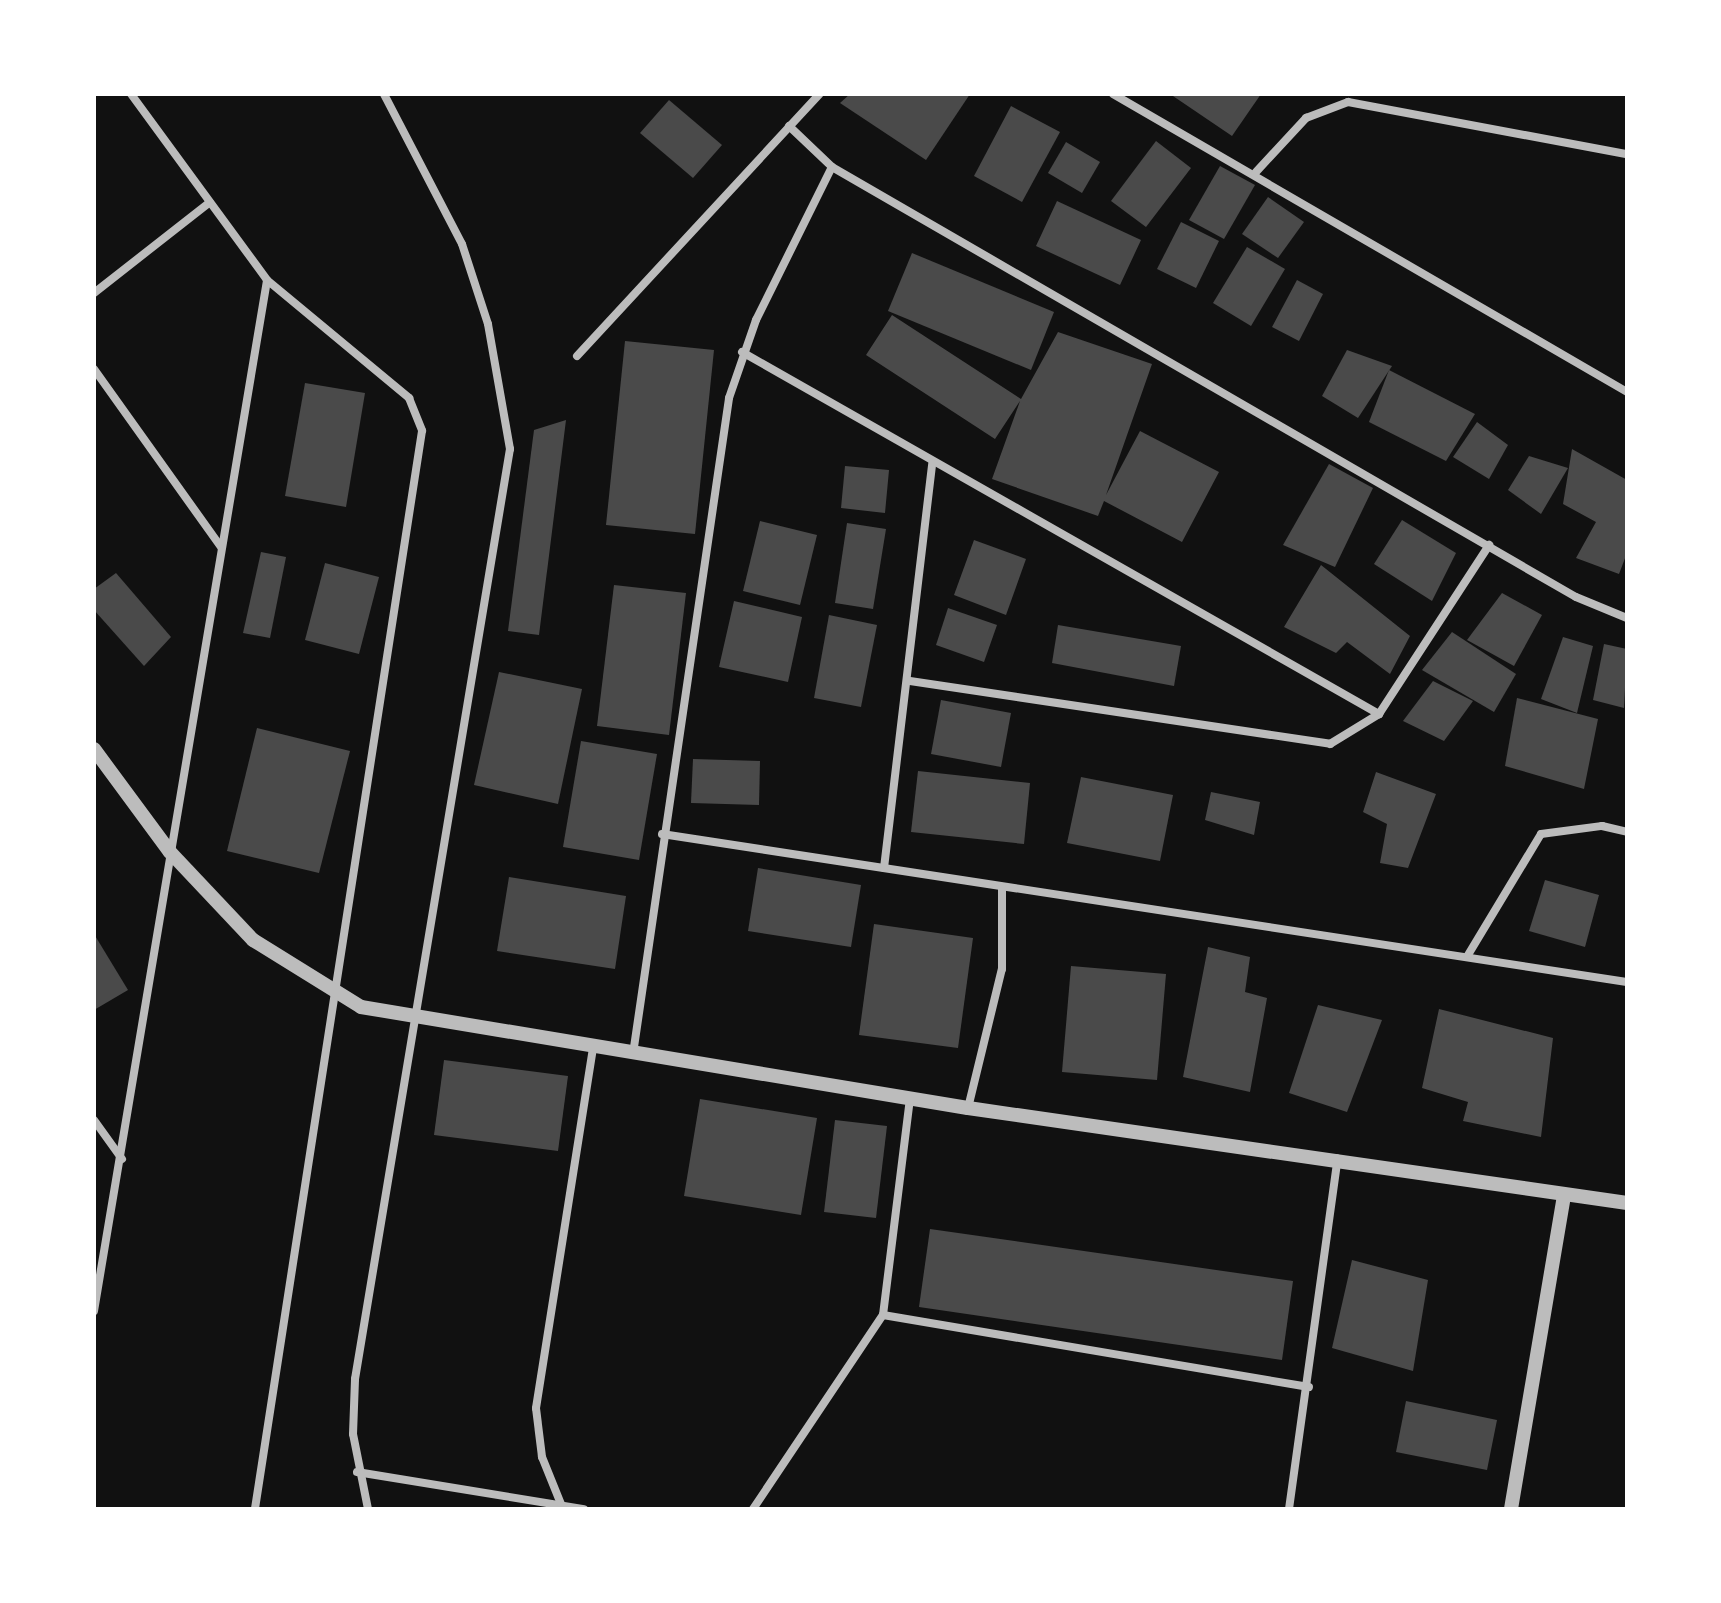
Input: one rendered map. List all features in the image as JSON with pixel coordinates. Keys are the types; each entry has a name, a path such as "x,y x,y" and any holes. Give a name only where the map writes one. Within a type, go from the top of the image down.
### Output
{"street":[{"path":"131,94 267,280 409,398 422,431 338,997 255,1509"},
{"path":"368,1509 357,1472 355,1379 408,1018 510,449 488,324 462,244 384,94"},
{"path":"577,356 820,94"},
{"path":"1116,95 1256,172 1627,392"},
{"path":"1256,172 1306,118 1348,102 1627,154"},
{"path":"789,126 832,167 1489,545 1627,618"},
{"path":"633,1054 662,834 742,352 832,167"},
{"path":"94,293 210,202"},
{"path":"94,1311 122,1159 170,852 267,280"},
{"path":"742,352 932,464 1379,714"},
{"path":"94,369 221,547"},
{"path":"884,868 910,681 932,464"},
{"path":"910,681 1299,743 1330,744 1379,714 1489,545"},
{"path":"94,749 170,852 253,940 338,997 361,1007 408,1018 968,1108 1338,1158 1627,1203"},
{"path":"1468,955 1541,834 1602,826 1627,832"},
{"path":"662,834 1468,955 1627,982"},
{"path":"968,1108 1002,969 1002,887"},
{"path":"561,1505 542,1457 536,1408 593,1048"},
{"path":"753,1509 883,1315 910,1098"},
{"path":"94,1120 122,1159"},
{"path":"1289,1509 1309,1387 1338,1158"},
{"path":"1511,1509 1564,1194"},
{"path":"883,1315 1309,1387"},
{"path":"357,1472 584,1509"}],"building":[{"path":"850,94 970,94 926,160 840,103"},
{"path":"1170,94 1261,94 1232,136"},
{"path":"669,100 722,145 693,178 640,133"},
{"path":"1011,106 1060,132 1022,202 974,176"},
{"path":"1156,141 1191,168 1146,227 1111,201"},
{"path":"1066,142 1100,162 1082,193 1048,173"},
{"path":"1220,166 1255,185 1224,239 1189,220"},
{"path":"1268,197 1304,222 1278,258 1242,234"},
{"path":"1057,201 1141,240 1120,285 1036,246"},
{"path":"1181,222 1219,241 1196,288 1157,269"},
{"path":"1247,247 1285,269 1251,326 1213,303"},
{"path":"912,253 1054,312 1031,370 888,311"},
{"path":"1297,280 1323,294 1299,341 1272,327"},
{"path":"892,315 1021,399 1058,332 1152,364 1106,495 1140,431 1219,472 1182,542 1104,501 1098,516 992,479 1020,401 995,439 866,355"},
{"path":"625,341 714,350 695,534 606,525"},
{"path":"1347,350 1392,366 1358,418 1322,396"},
{"path":"1389,370 1475,414 1446,461 1369,422"},
{"path":"305,383 365,393 346,507 285,496"},
{"path":"566,420 539,635 508,631 534,430"},
{"path":"1477,422 1508,445 1489,479 1453,457"},
{"path":"1572,449 1627,480 1627,553 1619,574 1576,558 1596,522 1563,504"},
{"path":"1529,456 1568,468 1541,514 1508,490"},
{"path":"1329,464 1373,488 1335,567 1283,545"},
{"path":"845,466 889,470 885,513 841,508"},
{"path":"1402,520 1456,553 1432,601 1374,564"},
{"path":"760,521 817,535 800,605 743,591"},
{"path":"847,523 886,529 873,609 835,603"},
{"path":"974,540 1026,559 1006,615 954,595"},
{"path":"261,552 286,557 270,638 243,633"},
{"path":"325,563 379,577 359,654 305,640"},
{"path":"1321,565 1410,636 1390,674 1347,642 1336,653 1284,627"},
{"path":"116,573 171,637 144,666 94,610 94,589"},
{"path":"614,585 686,593 669,735 597,726"},
{"path":"1502,593 1542,615 1514,666 1467,640"},
{"path":"734,601 802,617 788,682 719,667"},
{"path":"948,608 997,625 984,662 936,645"},
{"path":"829,615 877,625 861,707 814,698"},
{"path":"1058,625 1181,646 1174,686 1052,663"},
{"path":"1452,632 1516,674 1494,712 1422,670"},
{"path":"1563,637 1593,646 1577,713 1541,699"},
{"path":"1604,644 1627,649 1624,708 1593,700"},
{"path":"499,672 582,689 558,804 474,785"},
{"path":"1433,681 1473,701 1444,741 1403,721"},
{"path":"1517,698 1598,719 1584,789 1505,766"},
{"path":"941,700 1011,713 1001,767 931,754"},
{"path":"257,728 350,751 319,873 227,851"},
{"path":"581,741 657,754 639,860 563,847"},
{"path":"693,759 760,761 759,805 691,803"},
{"path":"918,771 1030,783 1024,844 911,832"},
{"path":"1376,772 1436,794 1408,868 1380,863 1387,824 1363,812"},
{"path":"1081,777 1173,795 1160,861 1067,843"},
{"path":"1211,792 1260,802 1254,835 1205,820"},
{"path":"758,868 861,885 851,947 748,931"},
{"path":"509,877 626,896 615,969 497,951"},
{"path":"1545,880 1599,895 1585,947 1529,931"},
{"path":"874,924 973,938 958,1048 859,1035"},
{"path":"94,934 128,990 94,1010"},
{"path":"1208,947 1250,957 1245,992 1267,998 1250,1092 1183,1077"},
{"path":"1071,966 1166,974 1157,1080 1062,1072"},
{"path":"1318,1005 1382,1020 1347,1112 1289,1093"},
{"path":"1439,1009 1553,1038 1541,1137 1463,1121 1468,1102 1422,1088"},
{"path":"444,1060 568,1076 558,1151 434,1135"},
{"path":"700,1099 817,1118 801,1215 684,1196"},
{"path":"835,1120 887,1126 876,1218 824,1212"},
{"path":"930,1229 1293,1281 1282,1360 919,1307"},
{"path":"1352,1260 1428,1280 1413,1371 1332,1348"},
{"path":"1406,1401 1497,1420 1487,1470 1396,1452"}]}
